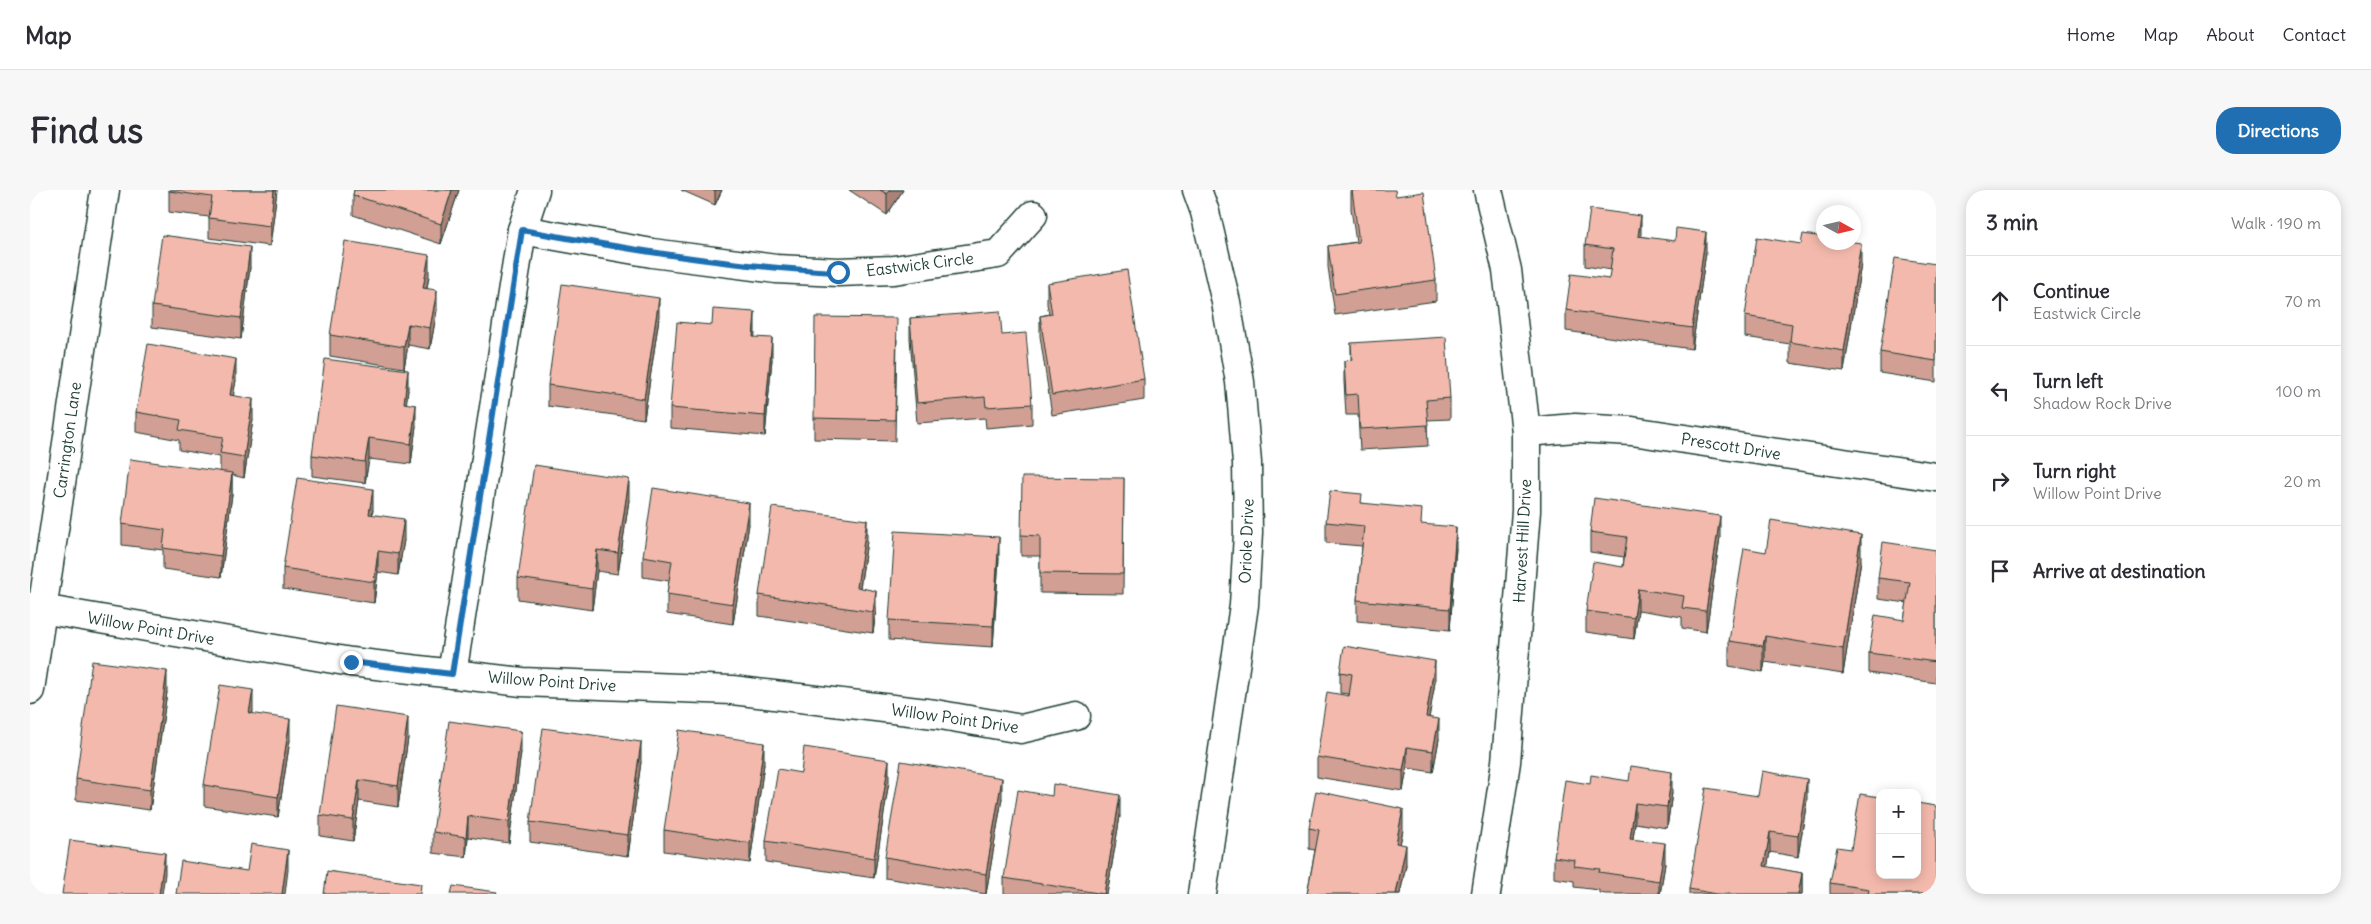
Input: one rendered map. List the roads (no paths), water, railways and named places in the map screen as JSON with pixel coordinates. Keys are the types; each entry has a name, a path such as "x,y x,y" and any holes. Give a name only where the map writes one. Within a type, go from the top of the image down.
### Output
{"street":[{"name":"Carrington Lane","path":"30,690 36,608 72,402 105,190"},
{"path":"452,674 522,230 535,190"},
{"name":"Oriole Drive","path":"1197,190 1205,212 1226,302 1240,382 1247,462 1248,533 1244,605 1202,894"},
{"name":"Harvest Hill Drive","path":"1486,894 1506,762 1526,511 1526,432 1507,270 1488,190"},
{"name":"Eastwick Circle","path":"522,230 652,253 776,269 838,272 894,270 998,254 1033,215"},
{"name":"Prescott Drive","path":"1526,432 1575,428 1632,431 1936,477"},
{"name":"Willow Point Drive","path":"36,608 351,662 522,682 732,690 936,714 1021,729 1076,716"}]}
